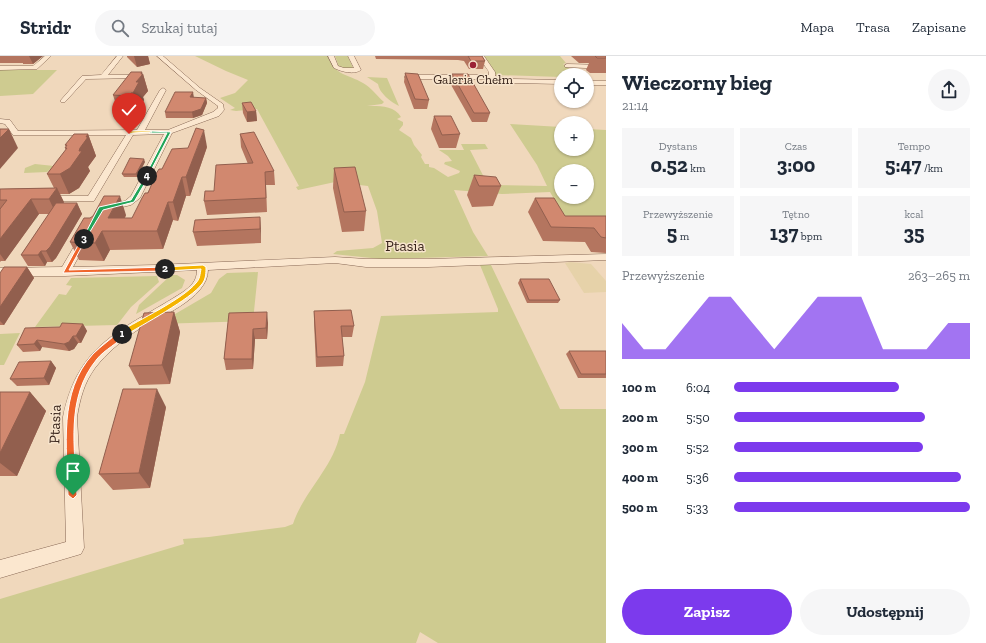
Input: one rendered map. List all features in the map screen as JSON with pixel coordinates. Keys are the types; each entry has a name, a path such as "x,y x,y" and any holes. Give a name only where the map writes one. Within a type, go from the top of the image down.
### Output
{"street":[{"path":"0,68 35,68 48,56"},
{"path":"103,77 120,56"},
{"path":"0,121 7,122 16,133 169,132 216,114 222,109 221,105 198,89 160,56"},
{"path":"331,56 336,67 343,70 358,70 351,56"},
{"path":"481,56 492,72 492,77"},
{"path":"568,62 606,67"},
{"path":"63,101 84,77 138,77"},
{"path":"407,77 492,77 513,81 554,82"},
{"path":"594,83 606,83"},
{"path":"140,132 163,90"},
{"path":"31,198 91,198 131,132"},
{"path":"99,212 128,203 135,198 169,132"},
{"path":"11,140 21,133"},
{"path":"65,272 90,228"},
{"name":"Ptasia","path":"0,272 65,272 335,260 366,263 428,263 606,257"},
{"name":"Ptasia","path":"0,569 75,548 70,417 78,384 90,363 107,345 129,329 176,302 196,288 202,279 203,267"}],"shaded area":[{"path":"195,56 328,56 331,63 338,71 366,85 384,102 382,104 367,106 386,107 398,113 401,117 397,119 403,122 403,125 399,130 411,138 414,145 422,155 421,157 425,164 429,164 429,167 434,168 448,177 459,173 460,171 444,164 445,162 452,161 448,156 439,150 464,150 461,144 485,144 488,149 470,150 488,185 547,186 537,165 510,124 554,127 554,156 594,156 594,129 606,130 606,230 571,229 557,204 594,204 594,164 554,164 554,199 550,192 502,194 454,190 473,232 488,256 381,259 333,254 337,251 373,248 382,243 377,211 368,186 335,182 298,190 296,187 299,186 257,109 236,111 230,110 235,108 220,98 235,93 248,80"},
{"path":"335,56 348,56 353,68 346,69 339,67"},
{"path":"484,56 560,56 566,63 563,64 568,68 554,68 554,77 496,75"},
{"path":"0,70 57,70 33,94 0,96"},
{"path":"367,77 387,78 399,106 389,100 383,94 378,84"},
{"path":"35,164 54,166 47,172 24,173 25,168"},
{"path":"565,263 591,264 606,281 606,292 584,293"},
{"path":"480,265 491,265 560,409 606,409 606,643 438,643 420,632 416,643 0,643 0,599 184,544 183,539 285,527 293,524 304,501 331,458 340,434 344,434 365,382 381,316 498,312"},
{"path":"258,272 253,321 158,324 211,293 219,279 227,273"},
{"path":"171,275 177,275 185,280 182,288 136,314 139,305"},
{"path":"157,276 159,282 131,307 117,325 35,327 59,294 66,295 72,286 66,285 71,278"},
{"path":"20,333 4,365 0,365 0,334"}],"building":[{"path":"468,56 482,56 485,61 471,61"},
{"path":"595,56 606,56 606,58 597,58"},
{"path":"131,72 142,72 141,74 143,74 136,82 139,82 133,93 129,96 113,95"},
{"path":"405,73 418,74 429,100 415,99"},
{"path":"452,74 468,74 490,113 474,113"},
{"path":"175,92 193,92 190,97 206,98 201,109 192,112 165,112"},
{"path":"251,102 256,111 247,112 242,103"},
{"path":"434,116 451,116 460,134 442,135"},
{"path":"196,128 204,130 186,177 182,177 173,202 168,202 157,231 102,231 95,243 70,242 84,218 90,218 93,216 104,196 120,196 108,218 132,218 145,193 148,193 159,169 162,169 172,149 188,148"},
{"path":"0,129 9,129 0,138"},
{"path":"254,132 274,171 265,172 266,198 204,201 205,191 214,191 216,165 253,163 240,134"},
{"path":"74,134 88,134 86,137 88,137 79,151 82,151 70,168 60,174 47,174 67,148 65,148 67,145 65,145"},
{"path":"130,158 144,159 136,174 122,174"},
{"path":"355,167 366,211 344,212 334,168"},
{"path":"474,175 496,177 501,186 479,186"},
{"path":"57,188 49,199 31,199 0,239 0,209 7,200 0,200 0,189"},
{"path":"535,198 554,198 554,204 558,204 565,216 606,216 606,238 601,237 594,228 551,227"},
{"path":"56,203 77,203 46,251 41,251 38,255 21,255"},
{"path":"260,217 260,229 193,232 195,220"},
{"path":"4,267 27,267 0,307 0,273"},
{"path":"520,279 549,279 560,300 529,300"},
{"path":"351,310 354,326 341,326 344,356 317,357 314,311"},
{"path":"174,312 162,365 129,366 144,313"},
{"path":"267,312 266,328 253,329 252,359 224,359 229,313"},
{"path":"62,323 83,324 76,336 73,336 69,342 64,344 37,340 34,344 17,345 25,328 60,327"},
{"path":"569,351 606,351 606,374 581,374"},
{"path":"51,361 44,378 10,379 19,362"},
{"path":"123,389 157,389 139,473 99,474"},
{"path":"0,392 30,392 0,453"}],"place":[{"name":"Galeria Chełm","path":"473,65"}],"route":[{"path":"73,495 70,409 81,378 90,363 107,345 129,329 176,302 196,288 203,276 203,267 65,272 101,208 120,206 133,201 169,132 131,132 129,134"}]}
